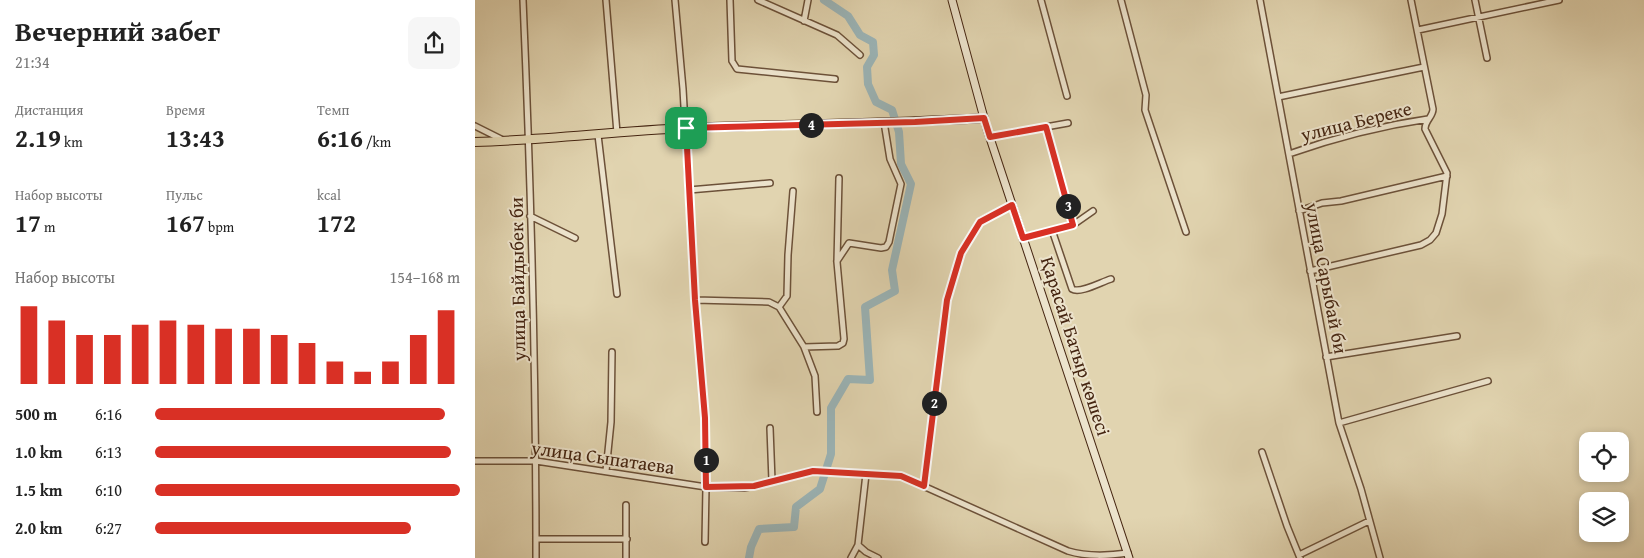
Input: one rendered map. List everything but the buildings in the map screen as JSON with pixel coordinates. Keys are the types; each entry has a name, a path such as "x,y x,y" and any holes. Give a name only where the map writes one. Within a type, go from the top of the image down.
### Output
{"main road":[{"name":"Қарасай Батыр көшесі","path":"952,0 990,137 1128,556"},
{"path":"475,142 528,140 686,128 915,122 984,118"}],"street":[{"name":"улица Байдыбек би","path":"523,0 530,216 537,558"},
{"path":"606,0 617,133"},
{"path":"675,0 686,128 695,300 705,418 705,542"},
{"path":"730,0 732,62 737,69 835,79"},
{"path":"758,0 837,35 860,55"},
{"path":"804,21 808,0"},
{"path":"1041,0 1067,96"},
{"path":"1121,0 1146,95 1145,110 1186,232"},
{"name":"улица Сарыбай би","path":"1260,0 1339,423 1380,558"},
{"path":"1411,0 1433,109 1433,114 1427,119"},
{"path":"1475,0 1487,58"},
{"path":"1418,30 1538,2 1559,0"},
{"path":"1277,97 1424,68"},
{"name":"улица Береке","path":"1289,154 1330,140 1389,125 1427,119 1425,128 1447,169 1442,214 1436,233 1426,243 1310,271"},
{"path":"837,262 849,243 881,248 886,247 889,242 901,184 890,159 886,122"},
{"path":"990,137 1068,124"},
{"path":"475,126 505,141"},
{"path":"1046,127 1073,225"},
{"path":"597,135 617,294"},
{"path":"1299,211 1322,203 1341,201 1447,176"},
{"path":"804,347 838,346 843,343 844,339 837,262 839,178"},
{"path":"689,190 770,183"},
{"path":"779,307 787,296 793,191"},
{"path":"924,486 947,300 961,253 980,222 1012,205"},
{"path":"1023,238 1073,225 1093,211"},
{"path":"530,216 575,238"},
{"path":"1052,230 1072,289 1080,291 1111,279"},
{"path":"695,300 769,302 779,307 804,347 815,376 817,412"},
{"path":"1326,357 1457,336"},
{"path":"606,471 611,422 612,352"},
{"path":"1339,423 1487,381"},
{"path":"770,428 772,481"},
{"path":"1262,452 1287,526 1300,557 1369,521"},
{"name":"улица Сыпатаева","path":"475,462 536,461 706,487 743,488 820,471 901,476 1068,551 1081,555 1128,556"},
{"path":"851,558 858,545 866,474"},
{"path":"626,505 626,558"},
{"path":"536,539 627,540"},
{"path":"858,545 866,552 878,558"}],"waterway":[{"path":"749,558 751,547 759,529 794,527 796,507 820,489 831,454 831,408 848,379 870,380 865,307 895,291 892,270 911,184 901,164 899,132 892,110 876,102 868,84 867,67 874,55 873,42 860,35 848,16 824,0"}],"route":[{"path":"984,118 990,137 1046,127 1073,225 1023,238 1012,205 980,222 961,253 947,300 924,486 901,476 813,471 743,488 706,487 705,418 695,300 686,128 915,122 984,118"}]}
